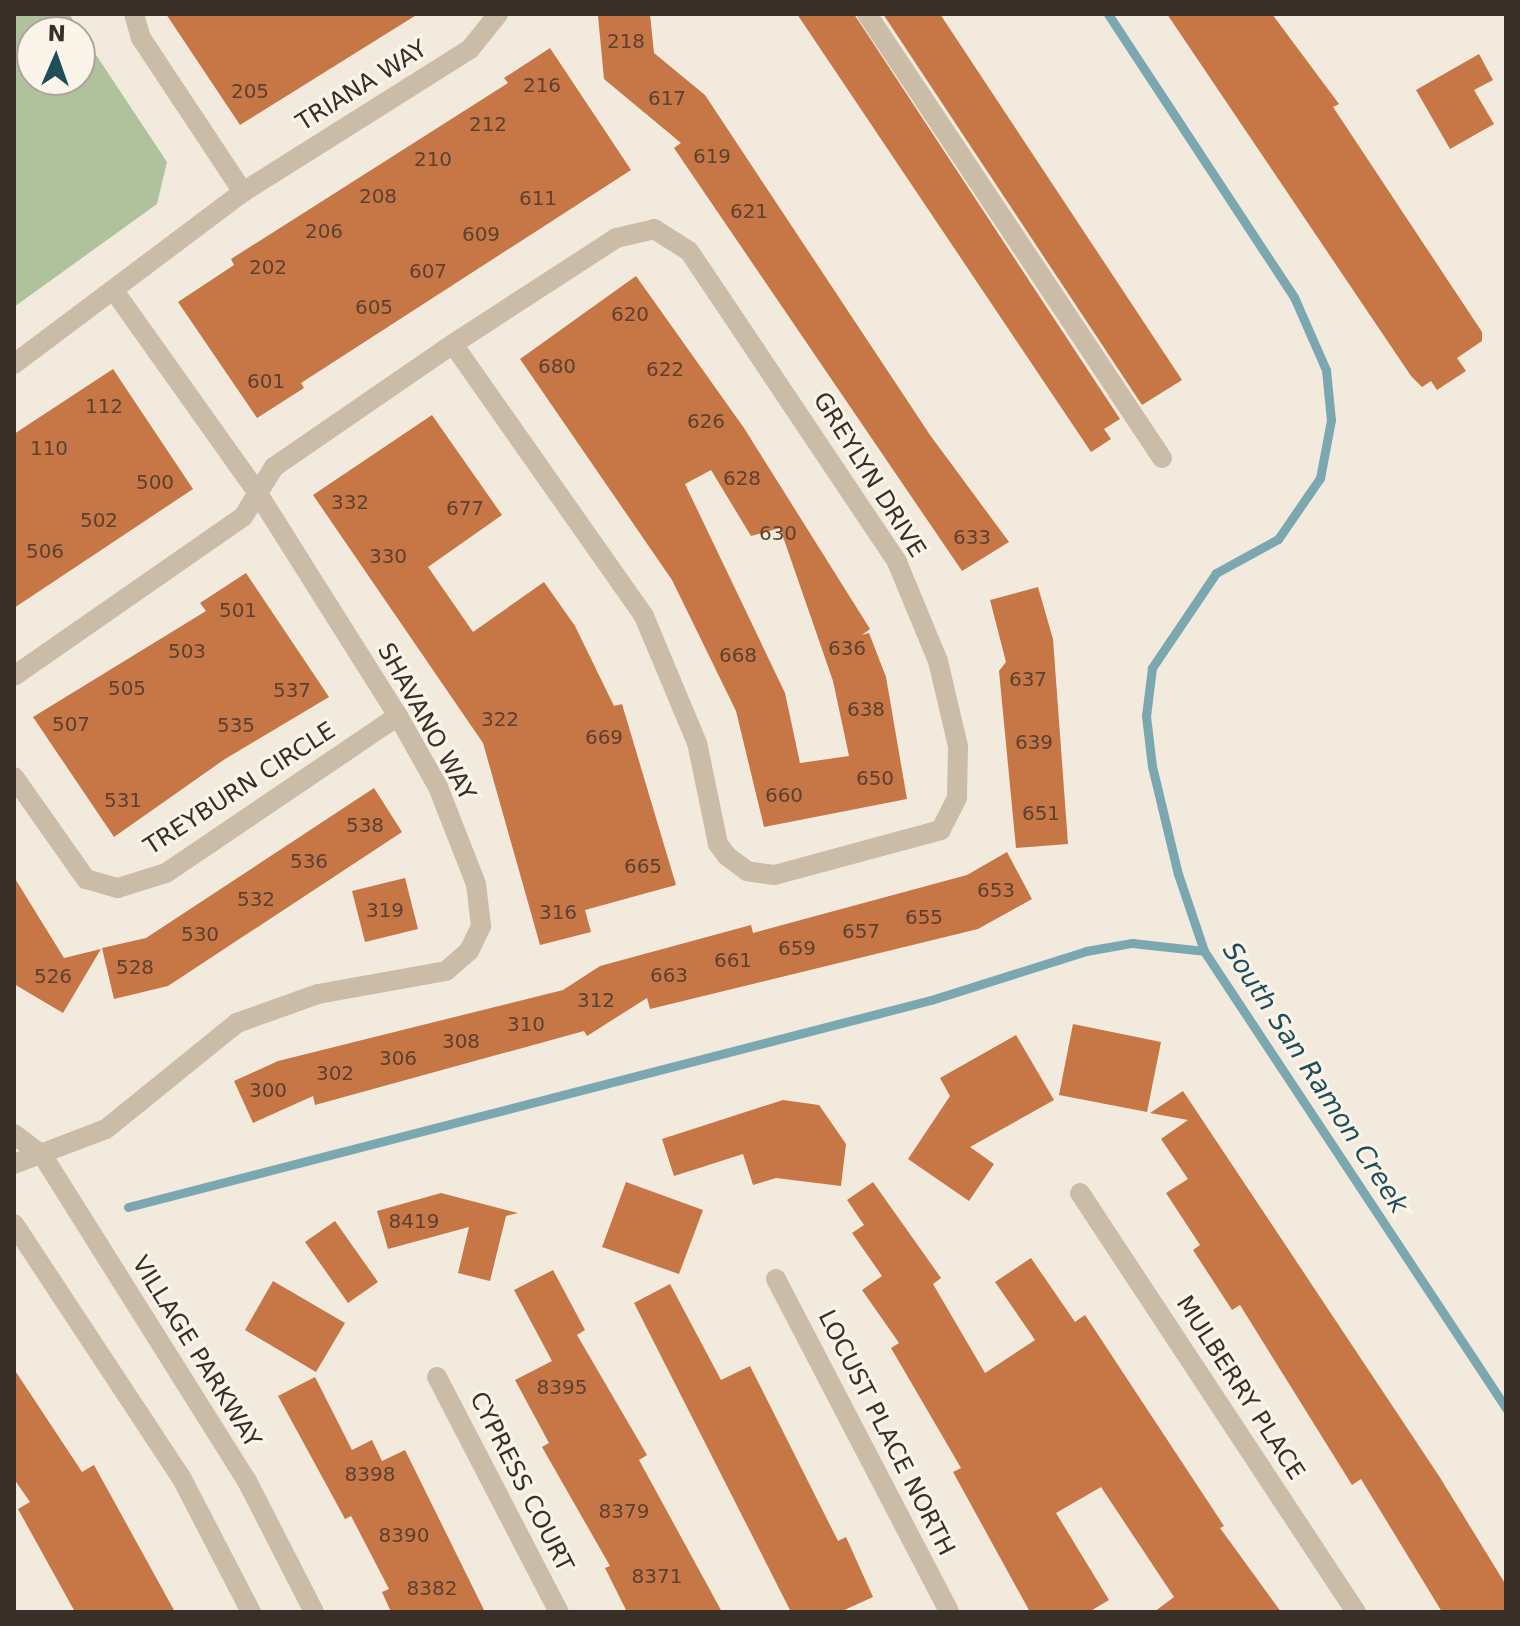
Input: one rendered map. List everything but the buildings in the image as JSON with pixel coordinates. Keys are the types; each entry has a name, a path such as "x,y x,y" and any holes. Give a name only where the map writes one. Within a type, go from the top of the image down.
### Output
{"street":[{"path":"134,14 141,38 243,192"},
{"name":"TRIANA WAY","path":"14,364 115,292 243,192 470,49 498,14"},
{"path":"867,14 1162,458"},
{"name":"GREYLYN DRIVE","path":"257,492 274,467 453,344 616,238 654,229 681,242 897,562 938,661 958,746 957,798 941,830 774,875 747,871 727,856 718,844 697,743 644,616 453,344"},
{"name":"SHAVANO WAY","path":"14,1164 43,1156 106,1129 237,1023 318,994 446,971 469,951 481,926 476,884 438,787 398,716 257,492 115,292"},
{"path":"14,676 243,517 257,492"},
{"name":"TREYBURN CIRCLE","path":"14,777 86,879 118,888 166,873 398,716"},
{"name":"VILLAGE PARKWAY","path":"14,1134 43,1156 247,1481 314,1612"},
{"name":"MULBERRY PLACE","path":"1080,1193 1356,1612"},
{"path":"14,1224 181,1477 251,1612"},
{"name":"LOCUST PLACE NORTH","path":"776,1279 949,1612"},
{"name":"CYPRESS COURT","path":"437,1377 559,1612"}],"green space":[{"path":"14,14 70,16 16,16 16,96 96,96 96,55 167,162 157,204 14,307"}],"waterway":[{"name":"South San Ramon Creek","path":"1108,14 1294,297 1326,370 1331,420 1320,478 1278,539 1216,573 1152,668 1146,716 1152,766 1178,874 1204,951 1506,1408"},
{"path":"128,1207 931,1000 1086,951 1132,943 1204,951"}]}
